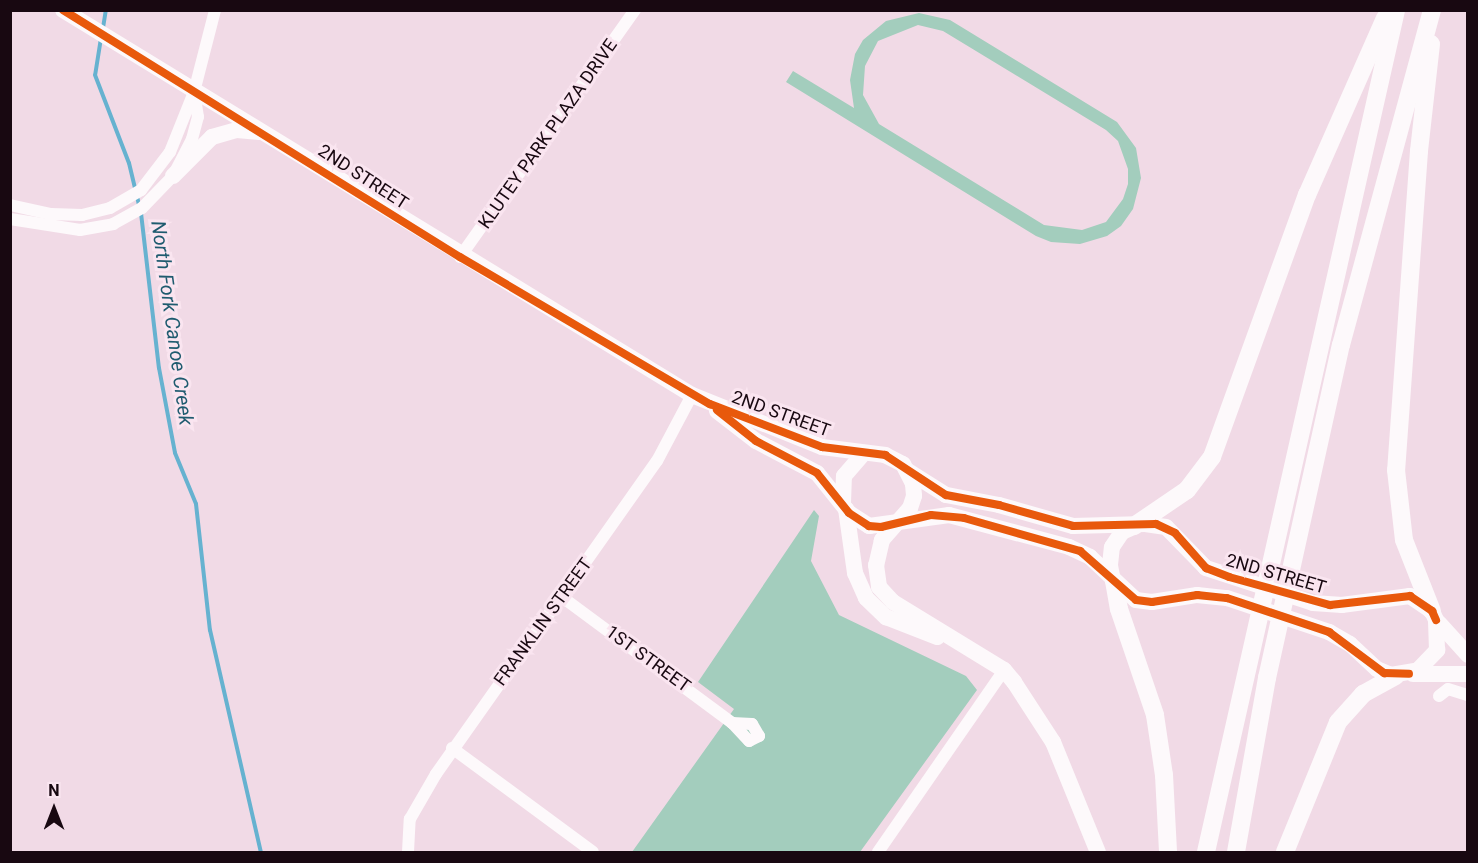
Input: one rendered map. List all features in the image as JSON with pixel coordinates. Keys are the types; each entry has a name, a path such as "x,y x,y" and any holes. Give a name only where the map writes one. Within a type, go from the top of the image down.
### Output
{"highway":[{"path":"1134,526 1187,490 1212,457 1307,195 1388,10"},
{"path":"1206,852 1278,537 1321,332 1396,10"},
{"path":"1236,852 1267,678 1341,345 1433,10"},
{"path":"1433,10 1419,151 1396,470 1404,540 1434,616"},
{"path":"1113,581 1119,609 1155,715 1164,775 1168,852"},
{"path":"1285,852 1338,722 1363,694 1402,675"}],"main road":[{"name":"2ND STREET","path":"63,10 194,92 268,134 460,257 710,404 822,447 885,455 934,490 961,499 999,505 1073,526 1145,524 1166,527 1206,568 1313,603 1342,605 1404,596 1418,599 1467,654"},
{"path":"165,179 212,137 237,130 268,134"},
{"name":"2ND STREET","path":"710,404 756,441 817,473 858,521 869,526 892,524 932,515 964,518 1080,551 1136,600 1152,602 1209,595 1312,626 1343,639 1371,665 1402,675"},
{"path":"863,454 844,476 844,505 855,573 866,598 886,617 968,650"},
{"path":"908,471 914,496 903,517 892,524 878,552 879,587 893,602 1004,670 1053,742 1098,852"},
{"path":"1113,581 1110,565 1112,547 1122,532 1134,526"},
{"path":"1402,675 1426,665 1437,650 1434,616"},
{"path":"1402,675 1467,674"}],"street":[{"path":"10,219 63,230 113,224 142,208 192,139 198,117 194,92 214,10"},
{"name":"KLUTEY PARK PLAZA DRIVE","path":"460,257 635,10"},
{"path":"10,205 66,215 110,208 165,179"},
{"name":"FRANKLIN STREET","path":"408,852 410,819 452,748 657,461 692,395"},
{"name":"1ST STREET","path":"562,597 732,723"},
{"path":"878,852 1004,670"},
{"path":"1439,696 1448,689 1467,695"},
{"path":"452,748 593,852"}],"green space":[{"path":"919,13 950,20 1117,122 1136,148 1141,178 1133,209 1121,226 1107,236 1080,244 1051,242 1036,236 786,82 793,71 854,108 850,80 855,54 863,40 886,21","holes":["918,25 943,31 1106,130 1118,141 1128,169 1128,184 1123,199 1106,222 1082,230 1044,225 879,124 863,95 865,66 878,41"]},
{"path":"814,510 819,516 811,561 839,615 966,676 977,690 860,852 632,852 734,709 698,682"}],"waterway":[{"name":"North Fork Canoe Creek","path":"103,28 106,10"},
{"name":"North Fork Canoe Creek","path":"101,38 95,75 129,163 139,205"},
{"name":"North Fork Canoe Creek","path":"141,213 159,368 175,453 196,504 210,630 261,852"}],"cycle path":[{"path":"63,10 460,257 710,404 822,447 885,455 946,495 999,505 1073,526 1156,524 1175,533 1206,568 1229,577 1330,605 1410,596 1432,611 1436,620"},
{"path":"717,410 756,441 817,473 849,513 869,526 881,527 931,515 964,518 1080,551 1136,600 1152,602 1197,595 1227,598 1329,632 1384,673 1409,674"}]}
